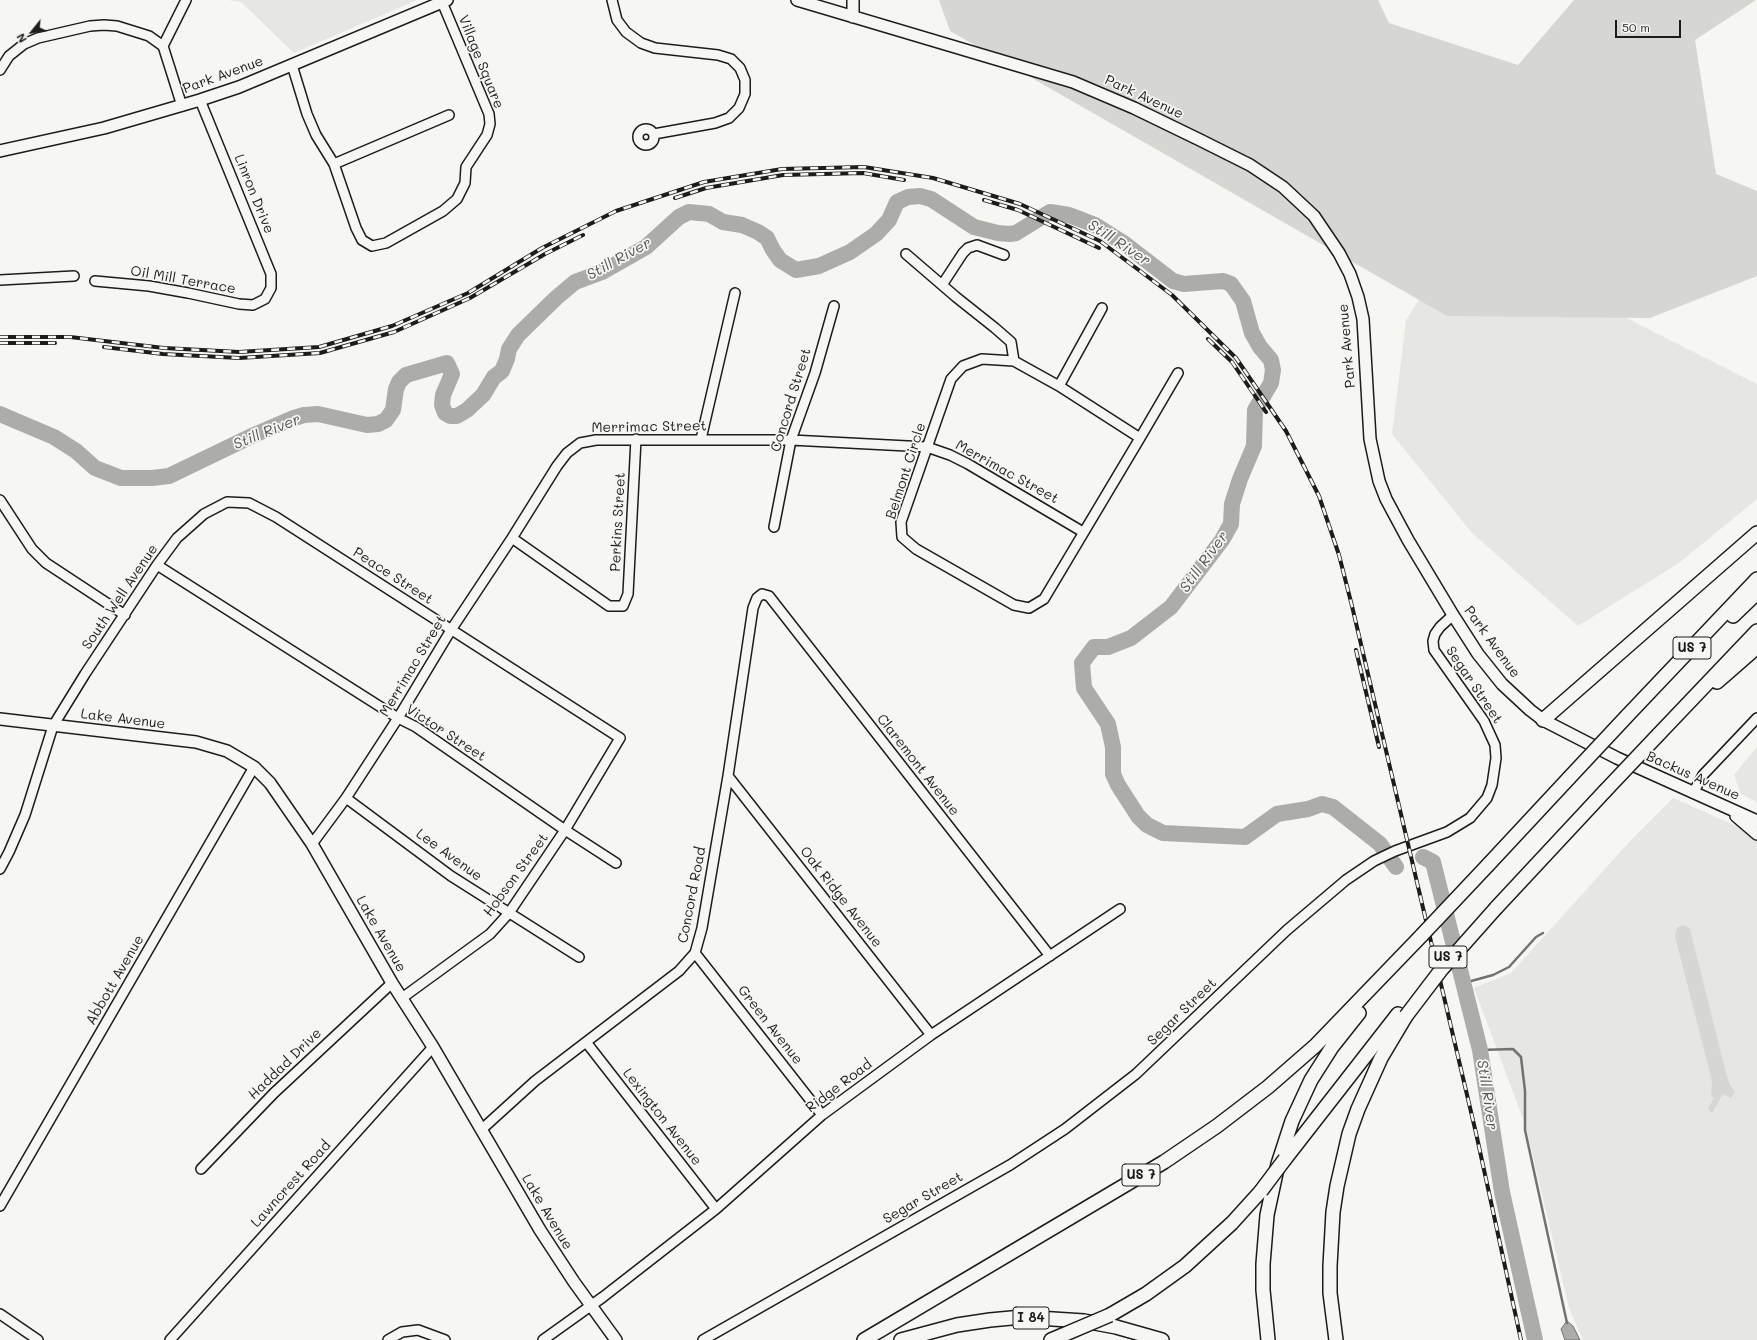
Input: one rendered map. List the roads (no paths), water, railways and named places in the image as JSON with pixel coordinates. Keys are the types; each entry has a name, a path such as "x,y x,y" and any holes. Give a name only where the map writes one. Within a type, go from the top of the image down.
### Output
{"highway":[{"path":"1543,720 1757,533"},
{"name":"US 7","path":"864,1340 1164,1162 1217,1126 1268,1087 1309,1052 1389,974 1422,935 1757,579"},
{"path":"1627,716 1757,593"},
{"name":"US 7","path":"1404,1012 1496,908 1757,630"},
{"path":"1658,735 1757,648"},
{"path":"1268,1340 1263,1290 1264,1240 1271,1190 1292,1121 1304,1093 1325,1057 1389,974"},
{"path":"1057,1338 1110,1315 1160,1285 1198,1256 1232,1224 1261,1191 1285,1159 1404,1012"},
{"path":"1336,1340 1332,1307 1330,1266 1332,1224 1337,1186 1349,1134 1358,1109 1404,1012"},
{"name":"I 84","path":"901,1340 957,1325 1022,1317 1084,1321 1116,1327 1162,1340"}],"main road":[{"name":"Park Avenue","path":"798,0 1073,82 1114,99 1250,165 1283,187 1314,216 1339,253 1358,296 1363,319 1367,413 1370,439 1379,481 1396,518 1453,615 1478,654 1502,684 1543,720 1617,758"},
{"path":"853,0 853,17"},
{"name":"Park Avenue","path":"0,151 97,130 200,100 292,65 445,1"},
{"name":"Lake Avenue","path":"0,719 196,742 227,751 254,767 276,789 312,844 392,983 433,1047 540,1230 591,1306 616,1340"},
{"name":"Backus Avenue","path":"1617,758 1757,821"},
{"path":"1726,808 1757,834"}],"street":[{"path":"163,46 186,0"},
{"path":"612,0 616,20 626,32 641,43 655,48 718,55 731,59 740,68 745,80 745,94 739,108 729,118 715,123 654,134"},
{"name":"Village Square","path":"292,65 307,114 316,135 334,164 356,228 362,240 372,246 386,243 443,211 457,199 465,183 466,167 487,135 490,124 489,114 445,1"},
{"path":"0,70 9,56 24,44 38,38 90,26 117,26 149,36 163,46 182,106"},
{"name":"Linron Drive","path":"200,100 271,274 272,288 265,299"},
{"path":"334,164 449,115"},
{"path":"942,285 963,253 968,248 977,245 1004,255"},
{"path":"906,254 1011,342 1014,361"},
{"path":"0,280 74,276"},
{"name":"Oil Mill Terrace","path":"95,281 149,286 239,304 253,305 265,299"},
{"path":"701,439 735,293"},
{"name":"Concord Street","path":"774,527 791,440 815,373 834,306"},
{"path":"1059,386 1102,308"},
{"name":"Belmont Circle","path":"1140,438 1059,386 1014,361 982,359 963,366 951,379 901,522 902,537 916,549 1014,606 1029,608 1044,599 1083,532 1140,438 1178,373"},
{"name":"Merrimac Street","path":"312,844 346,798 398,718 451,630 567,453 580,444 596,440 701,439 791,440 927,447 950,455 968,464 1083,532"},
{"name":"Perkins Street","path":"512,538 609,606 623,606 628,594 636,440"},
{"path":"0,500 32,549 46,563 125,615"},
{"name":"South Well Avenue","path":"0,869 25,815 53,726 85,674 157,565 183,533 204,514 227,502"},
{"name":"Peace Street","path":"227,502 249,503 276,517 620,738"},
{"name":"Victor Street","path":"157,565 398,718 416,727 565,830 616,863"},
{"name":"Concord Road","path":"481,1130 535,1081 679,971 695,953 702,928 728,776 753,608 757,598 762,594"},
{"name":"Claremont Avenue","path":"762,594 769,596 1050,956"},
{"name":"Segar Street","path":"703,1340 1010,1164 1065,1129 1114,1093 1151,1062 1314,906 1346,880 1374,861 1395,851 1447,832 1459,826 1479,809 1487,798 1492,786 1496,758 1495,745 1484,721 1434,650 1433,641 1435,634 1440,626 1453,615"},
{"path":"1693,793 1703,775 1757,718"},
{"name":"Hobson Street","path":"402,998 490,934 509,914 565,830 620,738"},
{"name":"Abbott Avenue","path":"0,1206 254,767"},
{"name":"Oak Ridge Avenue","path":"728,776 931,1035"},
{"name":"Lee Avenue","path":"346,798 394,832 451,876 509,914 580,956"},
{"name":"Ridge Road","path":"543,1340 591,1306 716,1209 822,1115 931,1035 1120,909"},
{"name":"Green Avenue","path":"695,953 822,1115"},
{"name":"Haddad Drive","path":"201,1170 274,1093 392,983"},
{"name":"Lexington Avenue","path":"586,1042 716,1209"},
{"name":"Lawncrest Road","path":"170,1340 433,1047"},
{"path":"0,1314 38,1340"},
{"path":"388,1340 402,1332 418,1330 445,1340"}],"waterway":[{"name":"Still River","path":"0,414 54,437 76,451 95,468 121,478 152,478 169,476 254,435 304,415 318,414 367,425 378,424 386,420 393,410 396,389 399,382 406,375 447,363 452,374 443,395 442,405 445,413 450,416 457,416 467,410 483,395 494,377 502,371 509,349 518,335 556,298 575,282 602,272 646,247 679,217 689,212 709,214 723,222 742,225 758,232 767,238 780,260 796,270 819,266 850,252 876,234 889,220 897,202 908,197 920,196 931,199 974,227 998,233 1016,233 1050,212 1069,215 1095,225 1125,244 1173,281 1184,284 1223,281 1231,284 1243,301 1252,333 1260,347 1271,360 1273,370 1271,383 1255,410 1254,446 1240,479 1232,504 1231,524 1222,540 1171,607 1131,638 1108,647 1094,647 1082,663 1084,688 1108,724 1113,747 1113,774 1118,785 1138,816 1147,825 1163,833 1245,837 1277,814 1308,809 1322,804 1333,807 1380,844 1396,867"},
{"name":"Still River","path":"1423,857 1433,862 1480,1050 1502,1192 1535,1340"},
{"path":"1464,983 1493,975 1509,967 1536,937 1543,933"},
{"path":"1480,1050 1513,1049 1521,1057 1525,1091 1525,1130 1567,1323"}],"railway":[{"path":"0,337 70,337 164,348 239,352 319,347 392,326 468,293 542,248 616,211 704,182 782,169 864,167 933,178 1020,204 1100,241 1172,295 1236,358 1286,431 1319,496 1339,555 1352,606 1476,1133 1521,1340"},
{"path":"675,198 706,188 783,175 863,173 904,180"},
{"path":"984,200 1018,210 1099,248"},
{"path":"104,347 163,354 239,358 320,353 394,332 470,298 545,254 583,235"},
{"path":"1208,339 1232,362 1266,412"},
{"path":"0,343 55,343"},
{"path":"1356,650 1379,747"}]}
